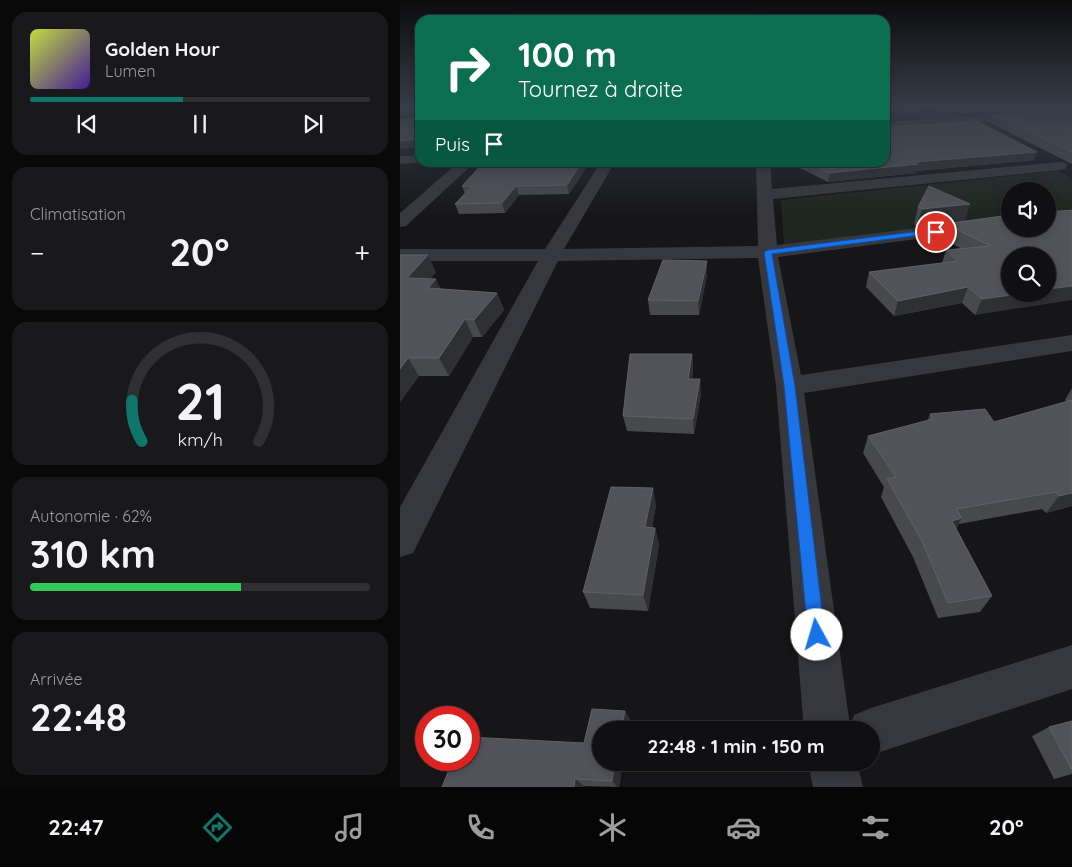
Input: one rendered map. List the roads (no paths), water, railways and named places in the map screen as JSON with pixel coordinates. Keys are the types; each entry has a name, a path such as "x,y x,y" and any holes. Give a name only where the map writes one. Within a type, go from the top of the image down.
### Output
{"street":[{"path":"1035,153 1066,169"},
{"path":"400,160 415,159"},
{"path":"400,222 462,167"},
{"path":"400,541 551,255 605,167"},
{"path":"763,167 768,252 790,386 826,721"},
{"path":"765,196 1066,169"},
{"path":"400,255 768,252 1001,223"},
{"path":"790,386 1072,343"},
{"path":"880,729 1072,667"},
{"path":"834,771 838,787"}]}
